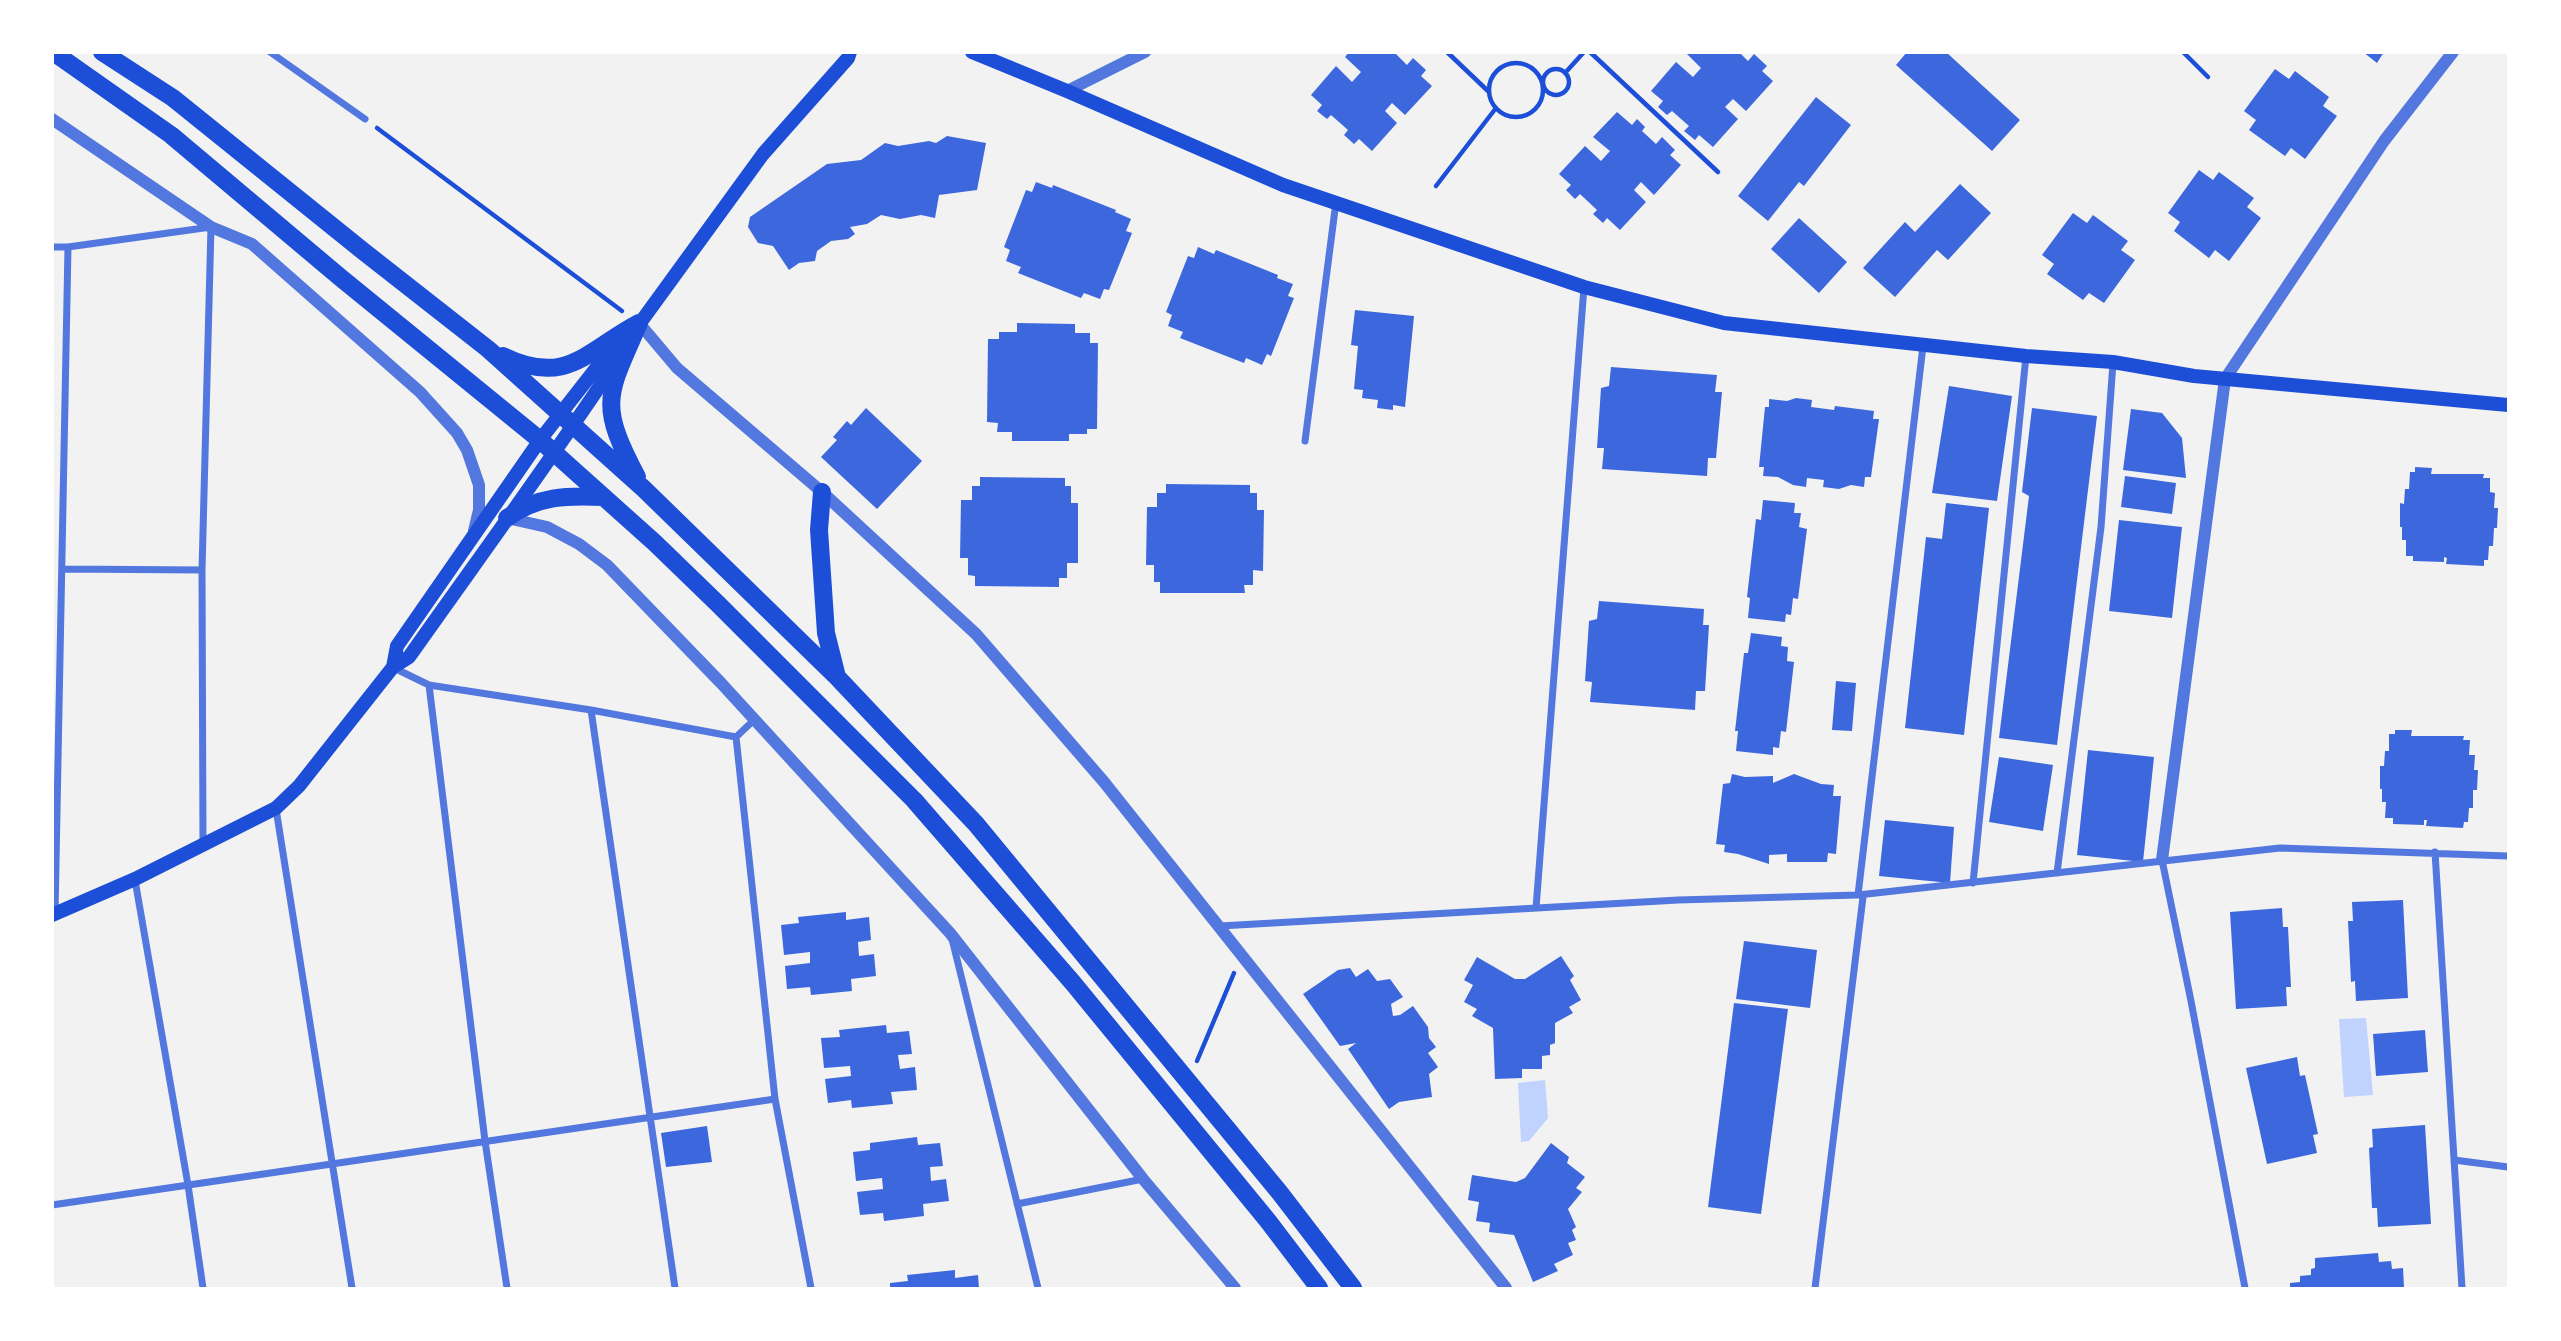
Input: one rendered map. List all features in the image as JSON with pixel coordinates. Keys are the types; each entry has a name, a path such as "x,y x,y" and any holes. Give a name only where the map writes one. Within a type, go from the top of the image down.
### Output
{"highway":[{"path":"53,52 171,135 540,440 718,604 914,800 1073,983 1268,1221 1319,1289"},
{"path":"103,52 173,98 488,349 644,489 837,677 976,824 1280,1193 1353,1289"},
{"path":"488,349 531,368 560,367 570,365 639,323"},
{"path":"639,323 614,381 610,402 618,438 644,489"},
{"path":"822,492 819,530 826,633 837,677"},
{"path":"508,518 534,502 572,496 604,498"}],"main road":[{"path":"54,915 203,846 275,808 299,786 393,667 409,657 554,453 567,421 763,154 848,58 850,52"},
{"path":"972,52 1283,185 1584,287 1724,323 1923,346 2113,362 2194,376 2508,405"},
{"path":"393,667 397,646 540,440 567,421"}],"street":[{"path":"270,52 365,120"},
{"path":"1067,91 1145,52"},
{"path":"2245,1289 2192,1001 2162,860 2225,379 2384,141 2453,52"},
{"path":"52,119 211,228 252,244 420,392 457,433 467,450 479,485 477,517 470,542"},
{"path":"1305,441 1336,201"},
{"path":"52,247 211,228"},
{"path":"203,846 202,570 211,228"},
{"path":"54,915 68,247"},
{"path":"1536,908 1584,287"},
{"path":"639,323 677,369 822,492 976,634 1104,782 1506,1289"},
{"path":"1815,1289 1923,346"},
{"path":"1973,883 2026,356"},
{"path":"2057,873 2101,527 2113,362"},
{"path":"508,518 547,527 579,544 607,565 754,720 950,933 1143,1179 1235,1289"},
{"path":"62,569 202,570"},
{"path":"393,667 429,685 591,710 736,737"},
{"path":"429,685 485,1141 507,1289"},
{"path":"591,710 675,1289"},
{"path":"736,737 754,720"},
{"path":"736,737 775,1099 811,1289"},
{"path":"275,808 352,1289"},
{"path":"1220,926 1678,900 1861,896 2280,848 2508,856"},
{"path":"2435,852 2462,1289"},
{"path":"135,879 188,1185 203,1289"},
{"path":"950,933 1038,1289"},
{"path":"52,1205 775,1099"},
{"path":"2454,1160 2508,1167"},
{"path":"1017,1204 1143,1179"}],"path":[{"path":"1447,52 1489,92 1496,108 1510,117 1528,114 1540,102 1542,84 1549,71 1557,69 1565,73 1569,85 1561,94 1548,93 1542,84 1533,69 1511,63 1500,68 1494,75 1489,92"},
{"path":"1565,73 1584,52"},
{"path":"1590,52 1718,172"},
{"path":"2183,52 2208,77"},
{"path":"1436,186 1496,108"},
{"path":"365,120 639,323"},
{"path":"1188,1081 1242,954"}],"water":[{"path":"2366,1018 2373,1095 2344,1097 2339,1019"},
{"path":"1545,1080 1548,1118 1529,1141 1521,1142 1518,1083"}],"building":[{"path":"1349,52 1394,52 1407,65 1413,58 1426,70 1421,76 1432,86 1405,115 1392,103 1385,111 1397,123 1372,151 1359,139 1354,144 1344,135 1348,130 1331,115 1327,119 1317,111 1322,105 1311,95 1336,66 1352,82 1361,72 1345,57"},
{"path":"1685,52 1739,52 1748,61 1754,54 1767,66 1762,71 1773,81 1746,111 1733,99 1725,107 1738,119 1713,147 1699,135 1695,140 1684,131 1689,126 1672,111 1667,115 1658,107 1663,101 1651,91 1676,62 1693,77 1701,68"},
{"path":"1907,52 1946,52 2020,120 1992,151 1896,65"},
{"path":"2363,52 2384,52 2377,63"},
{"path":"2275,69 2289,79 2295,71 2329,97 2323,106 2337,116 2305,159 2291,148 2285,156 2249,130 2256,120 2244,111"},
{"path":"1816,97 1851,125 1804,186 1799,182 1768,221 1738,196"},
{"path":"1617,112 1632,125 1637,119 1645,127 1642,131 1656,144 1662,137 1675,150 1670,155 1681,165 1654,195 1641,182 1634,190 1646,202 1620,230 1607,218 1603,223 1593,214 1597,210 1580,194 1575,199 1566,190 1571,185 1559,174 1585,146 1601,161 1610,151 1593,137"},
{"path":"947,136 986,143 977,190 939,195 935,218 921,215 900,219 881,215 867,224 850,227 855,234 848,239 831,241 817,251 815,261 799,263 789,270 773,246 758,243 748,227 750,217 827,164 861,160 885,143 898,146 929,141 936,143"},
{"path":"2199,170 2213,180 2219,172 2254,198 2247,207 2261,218 2229,261 2215,250 2209,258 2174,231 2180,222 2168,213"},
{"path":"1036,182 1052,188 1053,185 1116,210 1115,212 1131,219 1126,231 1132,233 1109,290 1104,289 1100,299 1084,293 1081,298 1018,273 1021,267 1006,261 1010,250 1004,247 1026,190 1032,192"},
{"path":"1960,184 1991,213 1948,260 1937,250 1895,297 1863,268 1905,222 1915,232"},
{"path":"2073,213 2087,223 2093,215 2128,241 2121,250 2135,260 2104,303 2089,293 2083,300 2047,274 2054,264 2042,255"},
{"path":"1799,218 1847,262 1819,293 1771,249"},
{"path":"1198,247 1214,254 1216,250 1278,275 1277,278 1293,284 1288,296 1294,298 1271,356 1267,354 1262,365 1246,358 1244,363 1180,338 1183,332 1168,326 1172,315 1166,312 1188,256 1194,258"},
{"path":"1355,310 1414,316 1405,407 1393,405 1393,410 1377,408 1378,400 1362,398 1363,390 1354,389 1358,346 1351,345"},
{"path":"1017,323 1075,324 1075,333 1090,333 1090,343 1098,343 1097,429 1087,429 1087,434 1069,434 1069,441 1012,441 1012,432 997,432 998,423 987,422 988,339 999,339 999,332 1017,332"},
{"path":"1611,367 1717,375 1715,392 1722,392 1716,458 1708,458 1707,476 1602,469 1604,448 1597,448 1601,388 1609,386"},
{"path":"1949,386 2012,396 1997,501 1932,493"},
{"path":"1796,398 1812,400 1811,407 1834,410 1835,406 1874,411 1873,419 1879,419 1871,477 1865,477 1864,487 1823,487 1824,480 1807,478 1806,487 1793,485 1778,477 1763,476 1764,467 1759,467 1765,407 1769,407 1769,399 1787,401"},
{"path":"866,408 922,461 877,509 821,457 837,440 833,437 847,421 851,425"},
{"path":"2032,408 2097,416 2057,745 1999,738 2029,496 2022,492"},
{"path":"2131,409 2162,413 2182,438 2186,478 2123,470"},
{"path":"2415,467 2432,468 2431,474 2484,474 2483,478 2490,478 2490,492 2495,493 2494,508 2498,508 2497,528 2494,528 2493,546 2489,546 2488,560 2484,560 2484,566 2446,564 2447,558 2444,557 2444,562 2413,561 2413,556 2406,556 2406,540 2402,540 2400,527 2400,503 2404,504 2405,489 2409,489 2410,472 2415,472"},
{"path":"2125,476 2176,483 2172,514 2121,507"},
{"path":"980,477 1065,478 1065,486 1071,486 1071,503 1078,503 1078,563 1067,563 1067,578 1059,578 1059,587 975,586 975,576 968,575 968,558 960,558 961,500 972,500 972,486 980,486"},
{"path":"1166,484 1250,485 1250,493 1257,493 1257,510 1264,510 1263,571 1253,570 1253,585 1244,585 1245,593 1160,593 1160,582 1154,582 1154,565 1146,565 1147,507 1157,507 1157,493 1166,493"},
{"path":"1763,500 1795,503 1794,513 1801,513 1799,527 1807,529 1798,599 1793,598 1791,615 1786,614 1785,622 1748,618 1750,598 1747,597 1756,519 1761,520"},
{"path":"1946,503 1989,508 1964,735 1905,728 1926,537 1942,539"},
{"path":"2119,520 2182,527 2172,618 2109,611"},
{"path":"1599,601 1704,609 1703,625 1709,625 1705,691 1696,691 1695,710 1590,702 1592,682 1585,681 1589,621 1597,619"},
{"path":"1751,633 1782,637 1781,646 1788,647 1787,661 1794,662 1786,732 1781,731 1779,748 1773,747 1773,755 1736,751 1738,731 1735,731 1744,653 1748,653"},
{"path":"1836,681 1856,683 1852,731 1832,730"},
{"path":"2395,730 2412,730 2411,736 2464,736 2463,740 2470,740 2469,755 2475,755 2474,770 2478,770 2477,790 2473,790 2473,808 2469,808 2468,822 2464,822 2463,828 2426,826 2427,820 2424,820 2424,825 2393,824 2393,818 2385,818 2386,802 2382,802 2380,766 2384,766 2385,751 2389,751 2389,734 2395,734"},
{"path":"2088,750 2154,757 2143,862 2077,855"},
{"path":"1999,757 2053,765 2043,831 1989,822"},
{"path":"1732,774 1745,777 1773,776 1773,783 1794,774 1821,784 1834,785 1833,796 1841,796 1836,854 1828,853 1827,862 1787,862 1787,854 1769,855 1769,864 1724,852 1725,845 1716,844 1723,784 1730,783"},
{"path":"1885,820 1954,827 1950,883 1879,876"},
{"path":"2403,900 2408,998 2356,1001 2355,981 2351,982 2348,921 2353,921 2352,902"},
{"path":"2282,908 2283,927 2288,927 2291,987 2286,987 2287,1006 2236,1009 2230,912"},
{"path":"846,912 846,920 869,917 871,940 858,942 859,956 874,954 876,976 851,979 852,991 811,995 810,987 787,989 785,966 810,963 810,952 784,955 781,925 799,923 798,917"},
{"path":"1744,941 1817,950 1810,1008 1736,999"},
{"path":"1561,956 1574,976 1570,980 1581,1000 1569,1007 1573,1013 1555,1023 1555,1043 1550,1045 1550,1055 1542,1056 1542,1069 1522,1069 1522,1078 1495,1079 1493,1028 1472,1016 1477,1009 1464,1002 1473,985 1464,980 1477,957 1515,979 1525,979"},
{"path":"1350,968 1356,977 1368,969 1377,981 1390,979 1403,997 1391,1004 1393,1016 1400,1015 1413,1006 1428,1027 1429,1038 1436,1047 1428,1053 1438,1067 1429,1074 1432,1097 1399,1102 1389,1109 1348,1049 1356,1043 1340,1046 1303,994 1338,970"},
{"path":"1734,1003 1788,1009 1761,1214 1708,1207"},
{"path":"886,1025 887,1033 909,1031 912,1054 898,1055 900,1069 915,1067 917,1090 891,1092 893,1104 852,1108 851,1100 828,1103 825,1079 851,1076 850,1066 824,1068 821,1038 840,1037 839,1030"},
{"path":"2425,1030 2428,1072 2376,1076 2373,1034"},
{"path":"2297,1057 2300,1076 2305,1075 2318,1134 2313,1135 2317,1153 2267,1164 2246,1068"},
{"path":"2425,1125 2431,1224 2378,1227 2377,1208 2372,1208 2369,1148 2373,1147 2372,1129"},
{"path":"707,1126 712,1162 666,1167 661,1133"},
{"path":"917,1137 918,1145 940,1143 943,1166 930,1167 931,1181 946,1179 949,1201 923,1204 924,1216 884,1221 883,1213 860,1215 857,1192 883,1189 882,1178 856,1181 853,1152 870,1150 870,1143"},
{"path":"1551,1143 1569,1157 1567,1163 1585,1177 1576,1188 1582,1192 1568,1209 1576,1227 1572,1230 1576,1240 1568,1243 1573,1255 1554,1264 1558,1271 1533,1282 1514,1235 1489,1232 1490,1223 1476,1221 1479,1202 1468,1200 1472,1175 1516,1182 1525,1178"},
{"path":"2378,1253 2379,1262 2391,1261 2392,1269 2403,1268 2404,1287 2290,1288 2290,1283 2300,1282 2300,1276 2311,1275 2311,1269 2315,1268 2315,1258"},
{"path":"955,1270 955,1278 978,1275 979,1288 890,1288 890,1283 908,1281 907,1275"}]}
